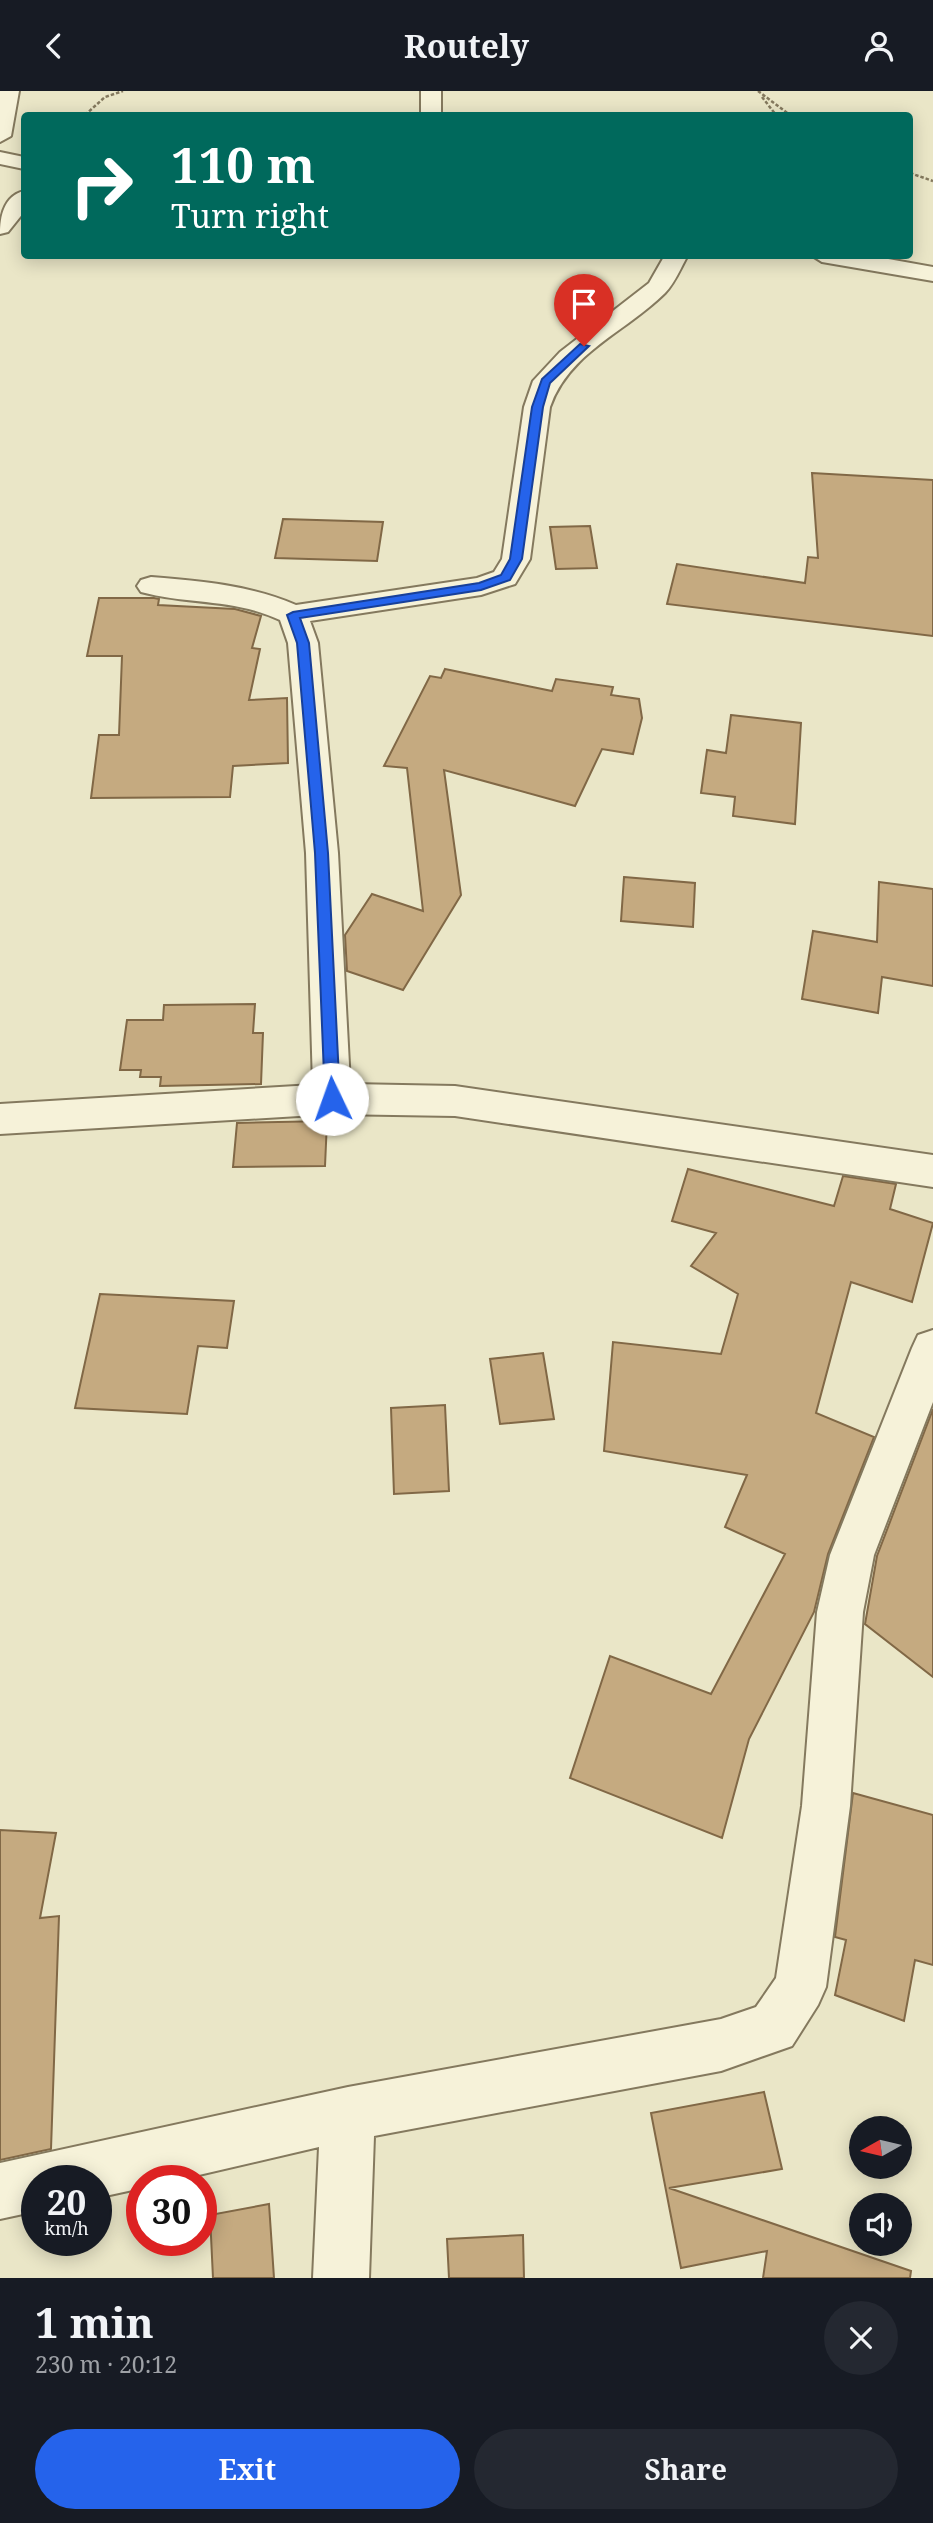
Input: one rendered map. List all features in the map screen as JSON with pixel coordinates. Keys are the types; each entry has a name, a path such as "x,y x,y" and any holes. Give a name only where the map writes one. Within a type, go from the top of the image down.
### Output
{"street":[{"path":"0,136 9,91"},
{"path":"430,91 431,112"},
{"path":"0,159 21,162"},
{"path":"0,227 21,202"},
{"path":"151,586 222,592 266,601 293,615 481,586 505,578 516,559 537,407 546,381 569,358 658,287 675,259"},
{"path":"845,259 933,274"},
{"path":"293,615 303,643 322,853 332,1099"},
{"path":"0,1119 332,1099 455,1101 933,1171"},
{"path":"112,2167 348,2114 721,2045 773,2028 800,1987 826,1806 839,1612 852,1555 933,1348"},
{"path":"341,2278 348,2114"},
{"path":"0,2191 21,2186"}],"path":[{"path":"88,112 105,97 122,91"},
{"path":"758,91 774,112"},
{"path":"758,91 786,112"},
{"path":"913,174 933,181"}],"building":[{"path":"812,473 933,480 933,636 667,604 677,564 805,583 808,557 818,558"},
{"path":"283,519 383,522 377,561 275,558"},
{"path":"590,526 597,568 556,569 550,527"},
{"path":"99,598 154,598 159,599 158,605 235,609 261,616 252,648 260,649 249,700 287,698 288,763 233,766 230,797 91,798 99,735 119,735 122,656 87,656"},
{"path":"445,669 552,691 556,679 613,687 611,695 639,699 642,718 633,754 602,749 575,806 444,770 461,895 403,990 347,971 345,935 372,894 423,911 407,768 384,766 430,676 441,678"},
{"path":"731,715 801,723 795,824 733,816 735,797 701,793 707,750 726,753"},
{"path":"624,877 695,883 693,927 621,921"},
{"path":"879,882 933,889 933,986 882,977 878,1013 802,999 813,931 877,942"},
{"path":"255,1004 253,1033 263,1033 261,1084 160,1086 161,1077 140,1077 141,1070 120,1070 127,1020 163,1020 164,1005"},
{"path":"327,1121 325,1166 233,1167 237,1123"},
{"path":"688,1169 834,1206 843,1176 896,1184 890,1209 933,1223 912,1302 851,1282 816,1413 874,1437 828,1554 814,1612 749,1739 722,1838 570,1778 610,1656 711,1694 785,1554 725,1527 747,1475 604,1451 613,1342 721,1354 738,1294 691,1266 716,1233 672,1221"},
{"path":"100,1294 234,1301 227,1348 198,1346 187,1414 75,1408"},
{"path":"543,1353 554,1419 500,1424 490,1359"},
{"path":"445,1405 449,1491 394,1494 391,1408"},
{"path":"933,1409 933,1677 865,1624 877,1556"},
{"path":"853,1793 933,1815 933,1965 915,1960 904,2021 835,1995 846,1940 835,1937"},
{"path":"0,1830 56,1833 40,1918 59,1916 51,2149 0,2160"},
{"path":"764,2092 782,2169 669,2188 849,2250 849,2256 867,2256 911,2271 910,2278 763,2278 767,2251 681,2268 651,2113"},
{"path":"269,2204 274,2278 213,2278 212,2256 217,2256 217,2214"},
{"path":"523,2235 524,2278 449,2278 447,2239"}],"route":[{"path":"332,1099 322,853 303,643 293,615 481,586 505,578 516,559 537,407 546,381 584,346"}]}
